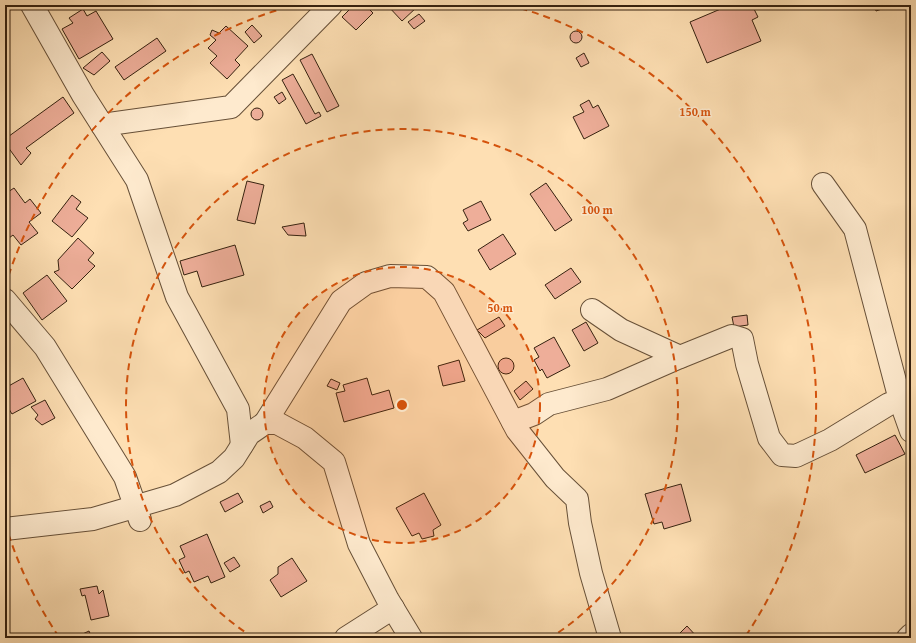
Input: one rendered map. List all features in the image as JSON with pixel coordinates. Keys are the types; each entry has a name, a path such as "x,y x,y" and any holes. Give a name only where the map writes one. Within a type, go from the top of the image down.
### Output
{"street":[{"path":"33,5 83,95 137,180 178,297 238,409 242,445"},
{"path":"102,125 231,107 331,5"},
{"path":"822,184 855,229 900,400 911,431"},
{"path":"5,529 138,513 175,496 219,472 234,458 249,434 265,423 341,300 366,283 390,276 427,277 444,292 517,430 555,478 577,499 580,523 591,573 610,638"},
{"path":"5,300 45,347 125,477 138,513"},
{"path":"592,310 621,330 680,357"},
{"path":"513,422 534,414 549,404 607,389 732,336 742,339 747,364 770,438 782,455 796,456 830,440 889,404 900,400"},
{"path":"265,423 278,423 305,438 334,462 360,544 393,608 411,638"},
{"path":"346,638 393,608"},
{"path":"908,638 911,635"}],"building":[{"path":"354,5 365,5 373,13 356,30 342,17"},
{"path":"387,5 415,5 417,7 402,21"},
{"path":"730,5 752,5 758,17 752,20 761,41 707,63 690,22"},
{"path":"874,5 887,5 888,7 876,11"},
{"path":"83,9 87,16 96,11 113,39 79,59 62,29 73,23 69,18"},
{"path":"419,14 425,21 414,29 408,22"},
{"path":"252,25 262,36 254,43 245,32"},
{"path":"226,26 248,46 235,60 240,65 227,79 210,63 217,56 208,48 216,40 210,35 212,30 219,33"},
{"path":"578,31 581,32 581,42 574,43 571,42 570,35 571,32"},
{"path":"157,38 166,51 124,80 115,67"},
{"path":"102,52 110,61 94,75 83,68"},
{"path":"584,53 589,63 581,67 576,58"},
{"path":"312,54 339,106 327,112 300,60"},
{"path":"293,74 315,114 319,112 321,116 306,124 282,80"},
{"path":"282,92 286,99 279,104 274,97"},
{"path":"63,97 74,113 26,148 31,153 21,165 5,143 5,139"},
{"path":"589,100 593,108 598,105 609,126 584,139 573,117 584,112 580,105"},
{"path":"255,108 259,108 263,114 259,120 255,120 251,116 251,112"},
{"path":"247,181 264,185 255,224 237,220"},
{"path":"546,183 572,220 555,231 530,194"},
{"path":"14,188 25,203 30,199 41,213 29,222 38,233 21,245 13,235 5,241 5,194"},
{"path":"72,195 81,202 76,209 88,218 72,237 52,221"},
{"path":"481,201 491,220 468,231 463,223 468,220 463,210"},
{"path":"304,223 306,236 288,235 282,227"},
{"path":"503,234 516,254 490,270 478,250"},
{"path":"78,238 94,253 88,260 95,266 72,289 54,272 59,270 58,260"},
{"path":"235,245 244,275 202,287 197,271 184,275 180,261"},
{"path":"571,268 581,282 555,299 545,285"},
{"path":"47,275 67,301 42,320 23,293"},
{"path":"747,315 748,325 734,327 732,317"},
{"path":"499,317 505,326 485,338 477,330"},
{"path":"586,322 598,343 584,351 572,330"},
{"path":"554,337 570,366 547,378 542,369 540,371 534,360 539,357 534,348"},
{"path":"506,358 512,360 514,366 512,372 506,374 500,372 498,366 500,360"},
{"path":"459,360 465,381 443,386 438,366"},
{"path":"23,378 36,401 12,414 5,403 5,388"},
{"path":"367,378 372,395 389,390 394,408 344,422 336,393 345,391 343,385"},
{"path":"331,379 340,383 337,390 327,386"},
{"path":"526,381 533,389 520,400 514,391"},
{"path":"45,400 55,418 42,425 35,419 38,415 31,407"},
{"path":"895,435 905,454 865,473 856,455"},
{"path":"681,484 691,521 664,529 662,522 654,524 645,494"},
{"path":"238,493 243,502 225,512 220,502"},
{"path":"424,493 441,525 433,530 434,536 422,539 419,533 412,536 396,508"},
{"path":"270,501 273,507 263,513 260,506"},
{"path":"207,534 225,577 211,583 208,576 194,582 189,571 185,573 179,560 185,557 180,546"},
{"path":"234,557 240,566 230,572 224,563"},
{"path":"292,558 307,581 281,597 270,580 278,574 278,567"},
{"path":"97,586 99,594 103,590 109,616 91,620 85,595 82,596 80,589"},
{"path":"687,626 698,638 675,638"},
{"path":"89,631 92,638 74,638"}]}
